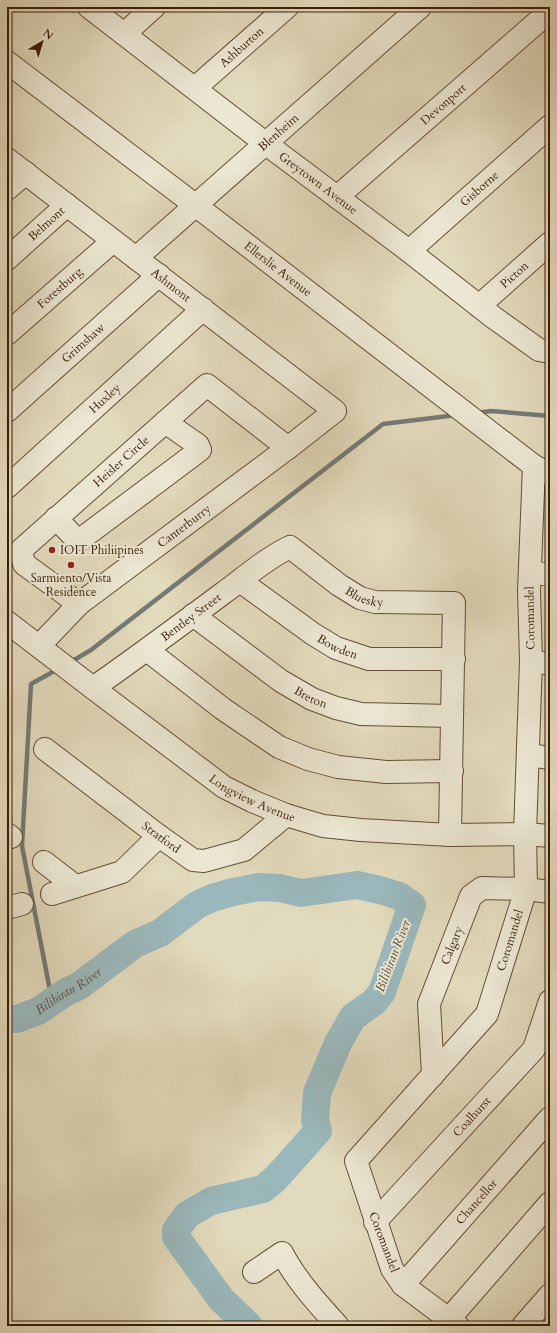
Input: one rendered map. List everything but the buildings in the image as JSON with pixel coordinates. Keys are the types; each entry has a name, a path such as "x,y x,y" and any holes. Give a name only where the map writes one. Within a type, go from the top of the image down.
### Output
{"street":[{"name":"Greytown Avenue","path":"90,7 479,306 539,350 550,352"},
{"path":"124,34 154,7"},
{"name":"Ashburton","path":"195,88 287,7"},
{"name":"Blenheim","path":"136,258 420,7"},
{"name":"Devonport","path":"337,197 550,11"},
{"name":"Ellerslie Avenue","path":"7,62 453,404 542,470"},
{"name":"Gisborne","path":"409,251 550,126"},
{"name":"Ashmont","path":"7,159 335,411"},
{"path":"7,189 26,173"},
{"name":"Belmont","path":"7,259 67,205"},
{"name":"Forestburg","path":"7,334 113,241"},
{"name":"Picton","path":"479,306 550,243"},
{"name":"Grimshaw","path":"7,411 159,275"},
{"name":"Huxley","path":"7,487 203,309"},
{"name":"Heisler Circle","path":"79,604 24,564 21,550 207,385 288,448"},
{"name":"Canterburry","path":"39,646 79,604 288,448 335,411"},
{"path":"56,518 73,536 81,539 200,450 198,445 165,422"},
{"name":"Coromandel","path":"453,1322 403,1285 392,1269 375,1222 356,1161 434,1075 486,1014 526,889 525,834 540,756 541,662 529,591 540,574 542,470"},
{"name":"Bentley Street","path":"93,688 240,581 290,547"},
{"name":"Bluesky","path":"290,547 360,598 375,602 454,604 454,659"},
{"name":"Bowden","path":"240,581 313,634 336,648 369,659 454,659"},
{"name":"Breton","path":"193,615 281,681 312,699 336,708 361,714 452,716"},
{"name":"Longview Avenue","path":"7,622 224,786 252,801 286,815 323,826 361,830 450,836 525,834 550,836"},
{"path":"147,650 222,709 279,747 308,759 338,767 386,772 452,771"},
{"path":"450,836 454,659"},
{"name":"Stratford","path":"45,749 193,860 204,861 244,850 286,815"},
{"path":"52,894 122,872 159,836"},
{"path":"44,862 75,886"},
{"name":"Calgary","path":"434,1075 429,1004 471,896 482,888 526,889 550,892"},
{"name":"Coalhurst","path":"375,1222 534,1049 550,1001"},
{"name":"Chancellor","path":"403,1285 550,1118"},
{"path":"453,1322 550,1204"},
{"path":"254,1272 282,1253 294,1272 323,1310 338,1326"},
{"path":"523,1326 550,1295"}],"waterway":[{"path":"476,413 491,411 550,416"},
{"path":"69,663 91,650 383,424 457,415"},
{"path":"52,1001 22,846 31,684 58,669"},
{"name":"Bilibiran River","path":"7,1019 17,1019 38,1011 66,992 79,986 135,944 160,933 197,905 212,898 233,892 259,887 280,888 301,893 357,885 399,896 412,905 382,992 374,1002 353,1017 338,1043 317,1093 315,1120 318,1131 276,1178 263,1189 211,1201 187,1215 176,1230 176,1237 221,1299 249,1326"}],"place":[{"name":"IOIT Philiipines","path":"52,550"},
{"name":"Sarmiento/Vista Residence","path":"71,565"}]}
